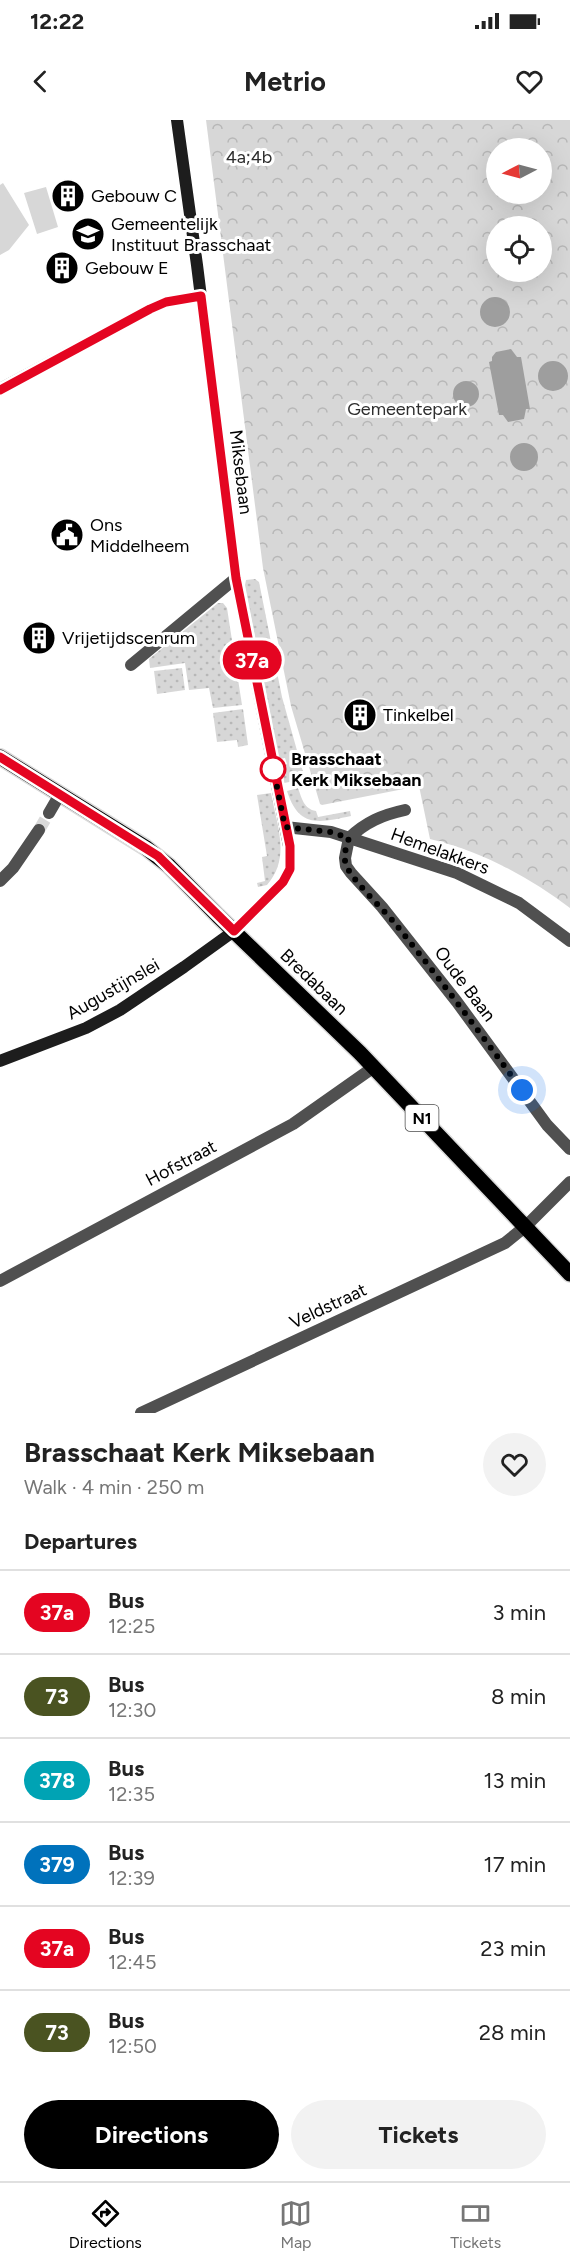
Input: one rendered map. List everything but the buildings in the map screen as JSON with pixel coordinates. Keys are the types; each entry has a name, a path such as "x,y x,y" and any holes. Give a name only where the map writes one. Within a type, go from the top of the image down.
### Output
{"main road":[{"name":"Miksebaan","path":"177,120 236,578 285,827"},
{"name":"Bredabaan","path":"0,757 158,856 374,1067 570,1274"},
{"name":"Augustijnslei","path":"0,1061 86,1028 120,1010 184,968 234,931 283,882 290,869 291,857 285,827"}],"street":[{"path":"0,390 150,309 174,300 201,296"},
{"path":"131,665 236,578"},
{"path":"49,813 60,794"},
{"path":"349,838 362,825 383,814 405,810"},
{"name":"Hemelakkers","path":"285,827 331,832 428,862 477,881 519,903 570,941"},
{"path":"0,881 13,868 39,830"},
{"name":"Oude Baan","path":"349,838 345,849 346,866 382,907 457,1002 547,1125 570,1149"},
{"name":"Hofstraat","path":"0,1281 293,1124 374,1067"},
{"name":"Veldstraat","path":"141,1413 505,1243 526,1227 570,1182"}],"green space":[{"name":"Gemeentepark","path":"206,120 570,120 570,908 504,866 468,850 430,839 419,786 320,804 291,706 263,568"},
{"path":"3,183 29,225 9,250 0,255 0,185"},
{"path":"46,187 58,227 37,234 24,193"},
{"path":"255,579 259,582 282,697 305,779 284,783 283,776 286,775 284,766 287,764 285,758 279,759 245,585 246,580"},
{"path":"218,603 223,603 227,608 242,705 213,708 209,688 189,690 185,663 150,668 149,659"},
{"path":"182,668 185,690 157,694 154,671"},
{"path":"243,709 248,745 238,747 237,740 217,742 213,713"},
{"path":"298,788 304,803 316,811 318,817 350,811 351,816 319,821 304,817 297,812 287,791"},
{"path":"271,793 279,829 279,864 267,885 258,887 257,883 265,881 262,857 267,856 257,795"}],"shaded area":[{"path":"495,297 505,302 510,312 505,322 495,327 485,322 480,312 485,302"},
{"path":"511,349 517,357 521,357 530,409 526,409 524,419 508,422 503,415 499,415 489,362 492,361 496,352"},
{"path":"553,361 563,366 568,376 563,386 553,391 543,386 538,376 543,366"},
{"path":"466,381 475,385 479,394 475,403 466,407 457,403 453,394 457,385"},
{"path":"524,443 534,447 538,457 534,467 524,471 514,467 510,457 514,447"}],"tunnel":[{"path":"39,830 49,813"}],"bus line":[{"name":"37a","path":"0,390 150,309 166,302 201,296 236,578 290,846 290,869 283,882 234,931 158,856 0,757"}],"place":[{"name":"Gebouw C","path":"68,196"},
{"name":"Gemeentelijk Instituut Brasschaat","path":"88,234"},
{"name":"Gebouw E","path":"62,268"},
{"name":"Ons Middelheem","path":"67,535"},
{"name":"Vrijetijdscenrum","path":"39,638"},
{"name":"Tinkelbel","path":"360,715"},
{"name":"Brasschaat Kerk Miksebaan","path":"273,769"}],"route":[{"path":"273,769 272,762 285,827 331,832 349,838 345,849 346,866 434,972 522,1090"}],"park label":[{"name":"4a;4b","path":"249,157"}]}
